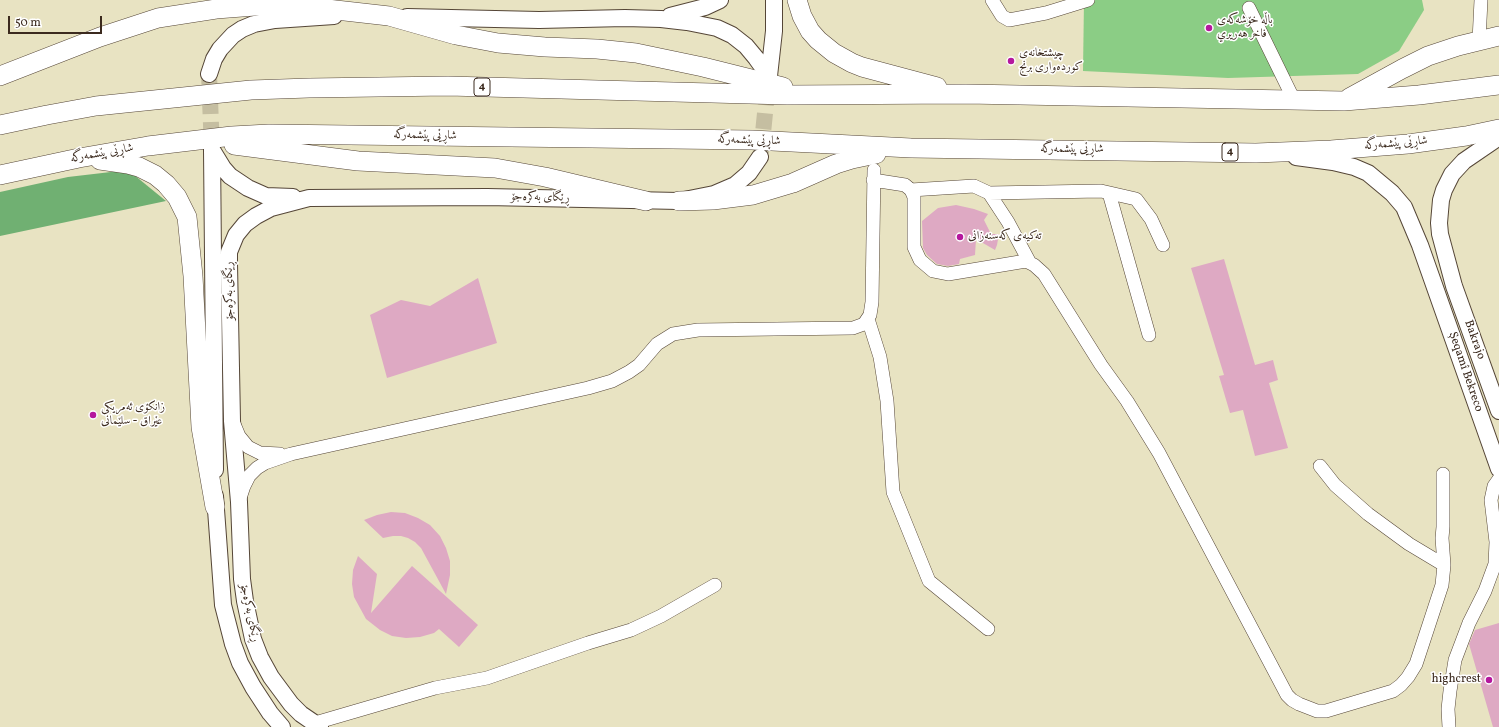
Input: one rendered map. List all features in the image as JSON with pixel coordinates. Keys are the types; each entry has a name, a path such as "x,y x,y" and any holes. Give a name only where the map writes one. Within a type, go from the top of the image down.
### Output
{"highway":[{"path":"797,0 802,16 814,36 827,48 852,63 878,72 966,94"},
{"path":"0,76 67,49 158,18 184,13 255,6 292,5 389,16 456,36 498,43 636,53 678,61 761,82 818,94"},
{"path":"1344,101 1422,60 1443,51 1499,36"},
{"name":"4","path":"0,125 96,106 251,90 308,88 448,86 667,93 787,95 966,94 1344,101 1419,95 1499,85"},
{"path":"0,114 47,115"},
{"name":"شاڕێی پێشمەرگە","path":"0,175 79,158 148,146 232,136 269,134 752,140 911,148 1256,153 1331,150 1408,144 1466,136 1499,129"},
{"path":"148,146 190,144 233,145 358,161 495,168 545,177 646,201"},
{"path":"679,201 713,200 753,195 793,183 852,159 911,148"},
{"path":"79,158 128,164 148,171 166,184 177,197 184,210 188,225 193,276 201,426 215,507"}],"main road":[{"path":"661,19 705,7 720,0"},
{"path":"209,74 217,54 227,41 242,29 254,24 289,18 389,16 540,20 625,18 661,19 704,25 717,28 732,35 746,46 769,76 774,31 774,0"},
{"name":"Bakrajo","path":"1499,137 1464,161 1452,174 1441,200 1439,223 1440,234 1456,290 1499,411"},
{"name":"ڕێگای بەکرەجۆ","path":"277,726 240,663 229,631 223,605 215,507 212,150 223,168 248,188 266,196 309,198 487,197 679,201 714,194 734,185 749,173 760,157"},
{"name":"Şeqamî Bekreco","path":"1256,153 1333,162 1354,167 1368,173 1392,193 1404,207 1413,226 1499,469"},
{"name":"ڕێگای بەکرەجۆ","path":"309,198 271,208 256,216 245,224 236,235 229,252 232,420 239,502 242,579 248,619 253,639 271,677 282,693 301,714 318,725"},
{"path":"1430,274 1450,270"},
{"path":"277,726 301,714"}],"street":[{"path":"992,0 1002,16 1009,20 1046,13 1088,0"},
{"path":"1479,41 1481,0"},
{"path":"1249,8 1294,100"},
{"path":"239,502 246,480 256,468 265,463 292,454 588,388 612,381 630,372 639,365 663,339 673,334 686,331 748,328 853,328 864,324 871,311 872,302 873,175 909,187 911,190 914,197 914,247 920,260 927,267 934,271 948,274 1021,261 1030,263 1044,274 1101,365 1127,401 1159,453 1287,695 1292,700 1317,711 1326,711 1393,691 1408,677 1416,664 1442,585 1444,565 1442,538 1443,474"},
{"path":"911,190 974,186 989,193 1109,193 1136,199 1151,219 1163,245"},
{"path":"989,193 1008,222 1030,263"},
{"path":"1109,193 1149,335"},
{"path":"868,319 880,357 887,401 893,492 929,581 988,629"},
{"path":"232,420 239,436 248,447 266,454 292,454"},
{"path":"1320,466 1335,485 1368,514 1409,544 1444,565"},
{"path":"1449,727 1449,697 1455,660 1469,623 1485,591 1495,564 1496,542 1491,500 1494,486 1499,479"},
{"path":"318,725 435,688 487,678 588,643 631,630 661,616 715,585"}],"green space":[{"path":"1084,0 1422,0 1424,10 1399,51 1358,74 1228,78 1083,71"},
{"path":"128,170 166,201 0,236 0,192 68,177"}],"building":[{"name":"تەکیەی کەسنەزانی","path":"956,205 988,214 984,220 991,234 999,234 997,245 995,250 976,239 975,255 960,259 959,264 948,266 937,264 927,255 923,248 922,221 938,208"},
{"path":"1224,259 1255,365 1273,360 1278,380 1269,383 1288,448 1255,456 1243,410 1230,413 1219,376 1224,375 1191,268"},
{"path":"478,278 497,343 387,378 370,315 401,300 430,306"},
{"path":"391,512 405,513 418,518 430,525 440,536 450,561 450,575 446,594 421,548 415,542 401,536 383,538 364,520"},
{"path":"358,556 377,574 371,613 412,566 478,625 459,647 439,629 434,633 420,637 406,638 392,636 380,630 366,619 354,597 352,584 353,570"},
{"name":"highcrest","path":"1499,623 1499,727 1493,727 1469,644 1475,630"}],"tunnel":[{"path":"209,74 212,150"},
{"path":"761,153 768,83"}],"place":[{"name":"باڵە خۆشەکەی فاخر هەريري","path":"1209,28"},
{"name":"چيشتخانەی کوردەواری برنج","path":"1011,61"},
{"name":"تەکیەی کەسنەزانی","path":"960,237"},
{"name":"زانکۆی ئەمریکی عێراق - سلێمانی","path":"93,415"},
{"name":"highcrest","path":"1489,680"}]}
